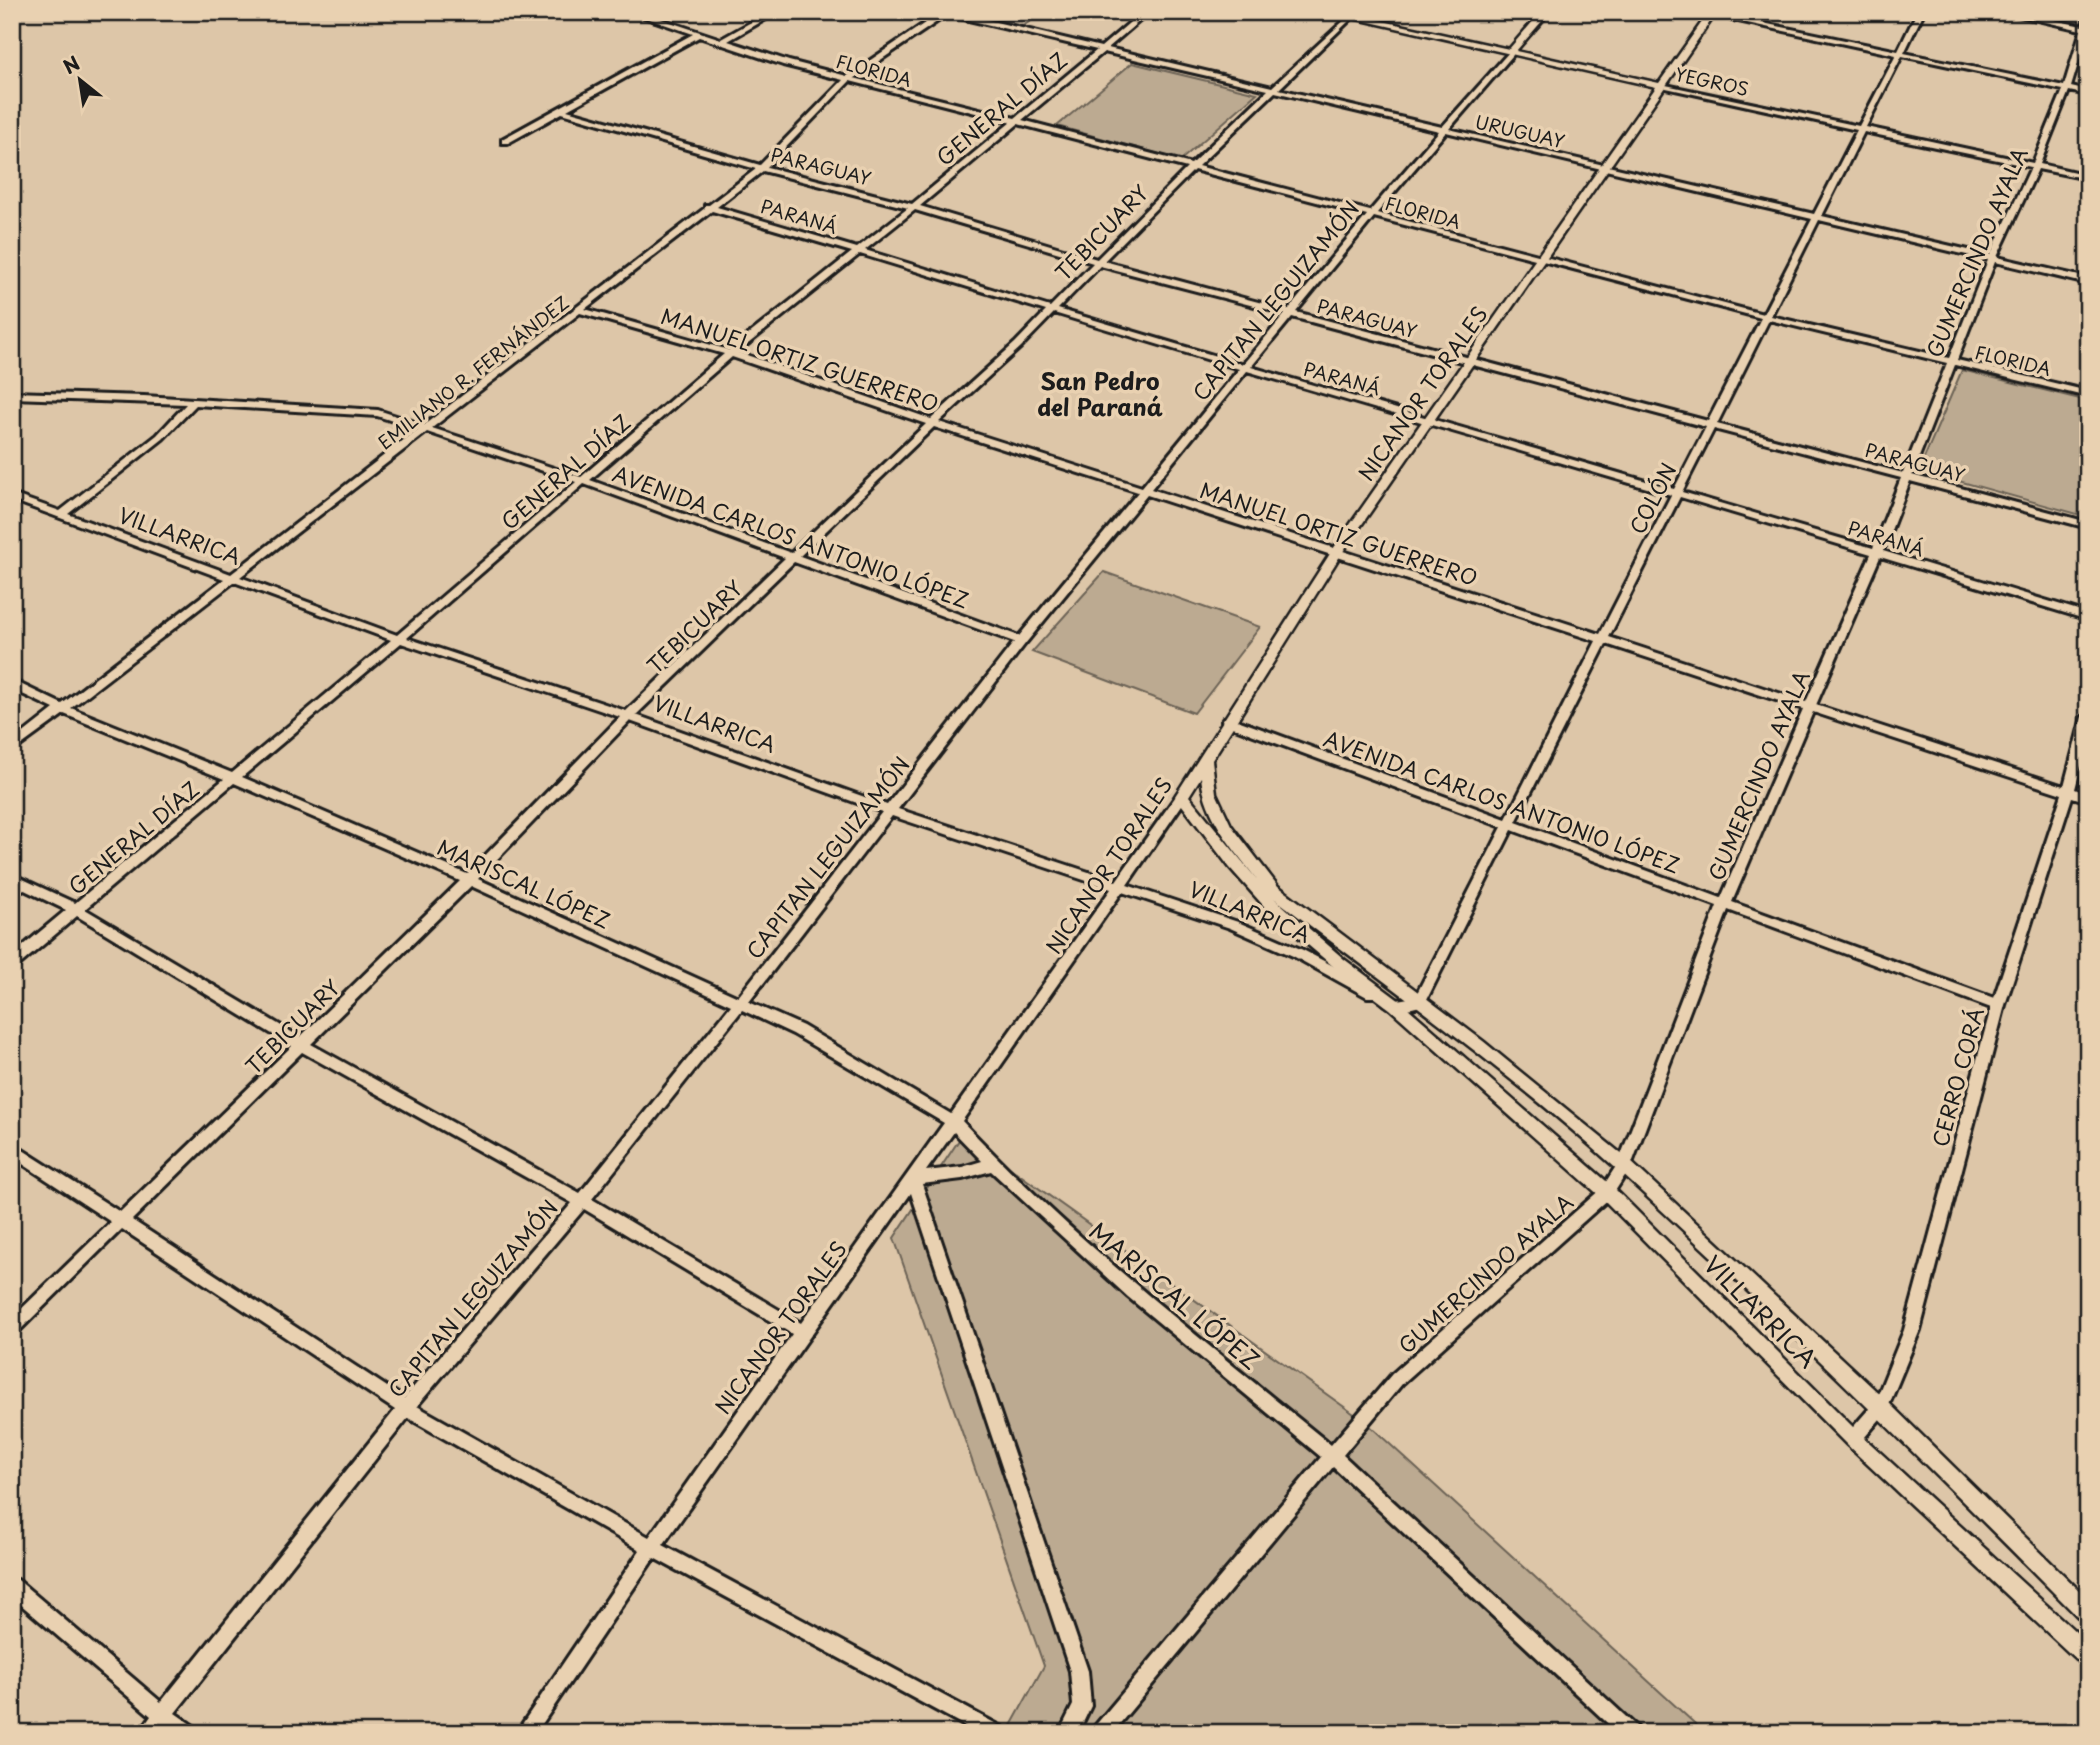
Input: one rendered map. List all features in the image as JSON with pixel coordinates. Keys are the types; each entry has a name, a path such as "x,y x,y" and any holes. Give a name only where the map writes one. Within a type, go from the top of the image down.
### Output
{"street":[{"name":"FLORIDA","path":"632,12 848,79 1766,317 2088,394"},
{"path":"650,18 663,12"},
{"path":"723,41 775,12"},
{"name":"URUGUAY","path":"945,12 2088,281"},
{"name":"EMILIANO R. FERNÁNDEZ","path":"12,748 428,428 708,207 762,168 848,79 945,12"},
{"name":"GENERAL DÍAZ","path":"12,963 399,639 731,354 861,250 1147,12"},
{"name":"YEGROS","path":"1330,12 2088,177"},
{"name":"CAPITAN LEGUIZAMÓN","path":"148,1733 406,1408 582,1201 740,1004 1021,641 1371,215 1546,12"},
{"path":"1699,12 2088,93"},
{"name":"COLÓN","path":"1419,1001 1604,639 1676,491 1712,425 1860,127 1921,12"},
{"path":"2005,12 2087,26"},
{"name":"NICANOR TORALES","path":"525,1733 649,1546 1121,885 1182,796 1337,552 1713,14"},
{"name":"TEBICUARY","path":"12,1328 469,880 628,716 1052,310 1191,168 1349,18"},
{"name":"GUMERCINDO AYALA","path":"1331,1455 1397,1379 1607,1192 1623,1166 1724,905 1877,552 1993,257 2035,167 2067,88 2087,26"},
{"path":"505,141 699,34"},
{"name":"PARAGUAY","path":"560,110 762,168 914,206 1097,262 1468,363 2088,525"},
{"name":"PARANÁ","path":"708,207 861,250 1247,369 1676,491 2088,617"},
{"name":"MANUEL ORTIZ GUERRERO","path":"577,310 731,354 932,423 1337,552 2088,798"},
{"name":"AVENIDA CARLOS ANTONIO LÓPEZ","path":"12,395 378,413 584,481 1021,641"},
{"path":"61,515 160,437 194,402"},
{"name":"VILLARRICA","path":"12,497 399,639 628,716 888,810 1121,885 1268,939 1395,1005"},
{"name":"MARISCAL LÓPEZ","path":"12,684 63,709 233,778 469,880 798,1030 954,1122 993,1164 1133,1292 1331,1455"},
{"name":"CERRO CORÁ","path":"1853,1439 1881,1407 1912,1330 1998,1005 2068,792 2088,717"},
{"name":"AVENIDA CARLOS ANTONIO LÓPEZ","path":"1228,721 1998,1005"},
{"name":"VILLARRICA","path":"1205,757 1209,793 1225,827 1253,868 1285,901 1478,1045 1623,1166 1881,1407 2088,1614"},
{"name":"VILLARRICA","path":"1182,796 1235,864 1275,909 1395,1005 1607,1192 1853,1439 2088,1657"},
{"path":"12,878 77,910 300,1044 582,1201 802,1332"},
{"path":"1395,1005 1419,1001"},
{"path":"12,1149 406,1408 649,1546 996,1733"},
{"path":"993,1164 962,1173 912,1180 1079,1671 1082,1706 1068,1733"},
{"path":"1100,1733 1331,1455 1631,1733"},
{"path":"12,1586 162,1714 189,1733"}],"shaded area":[{"path":"962,12 1044,12 1020,28"},
{"path":"1132,63 1257,93 1181,160 1057,126"},
{"path":"1962,370 2088,401 2088,517 1919,470"},
{"path":"1104,572 1260,627 1194,713 1032,652"},
{"path":"963,1134 1368,1424 1705,1733 1007,1733 1044,1666 894,1238"}],"district":[{"name":"San Pedro del Paraná","path":"1100,393"}]}
